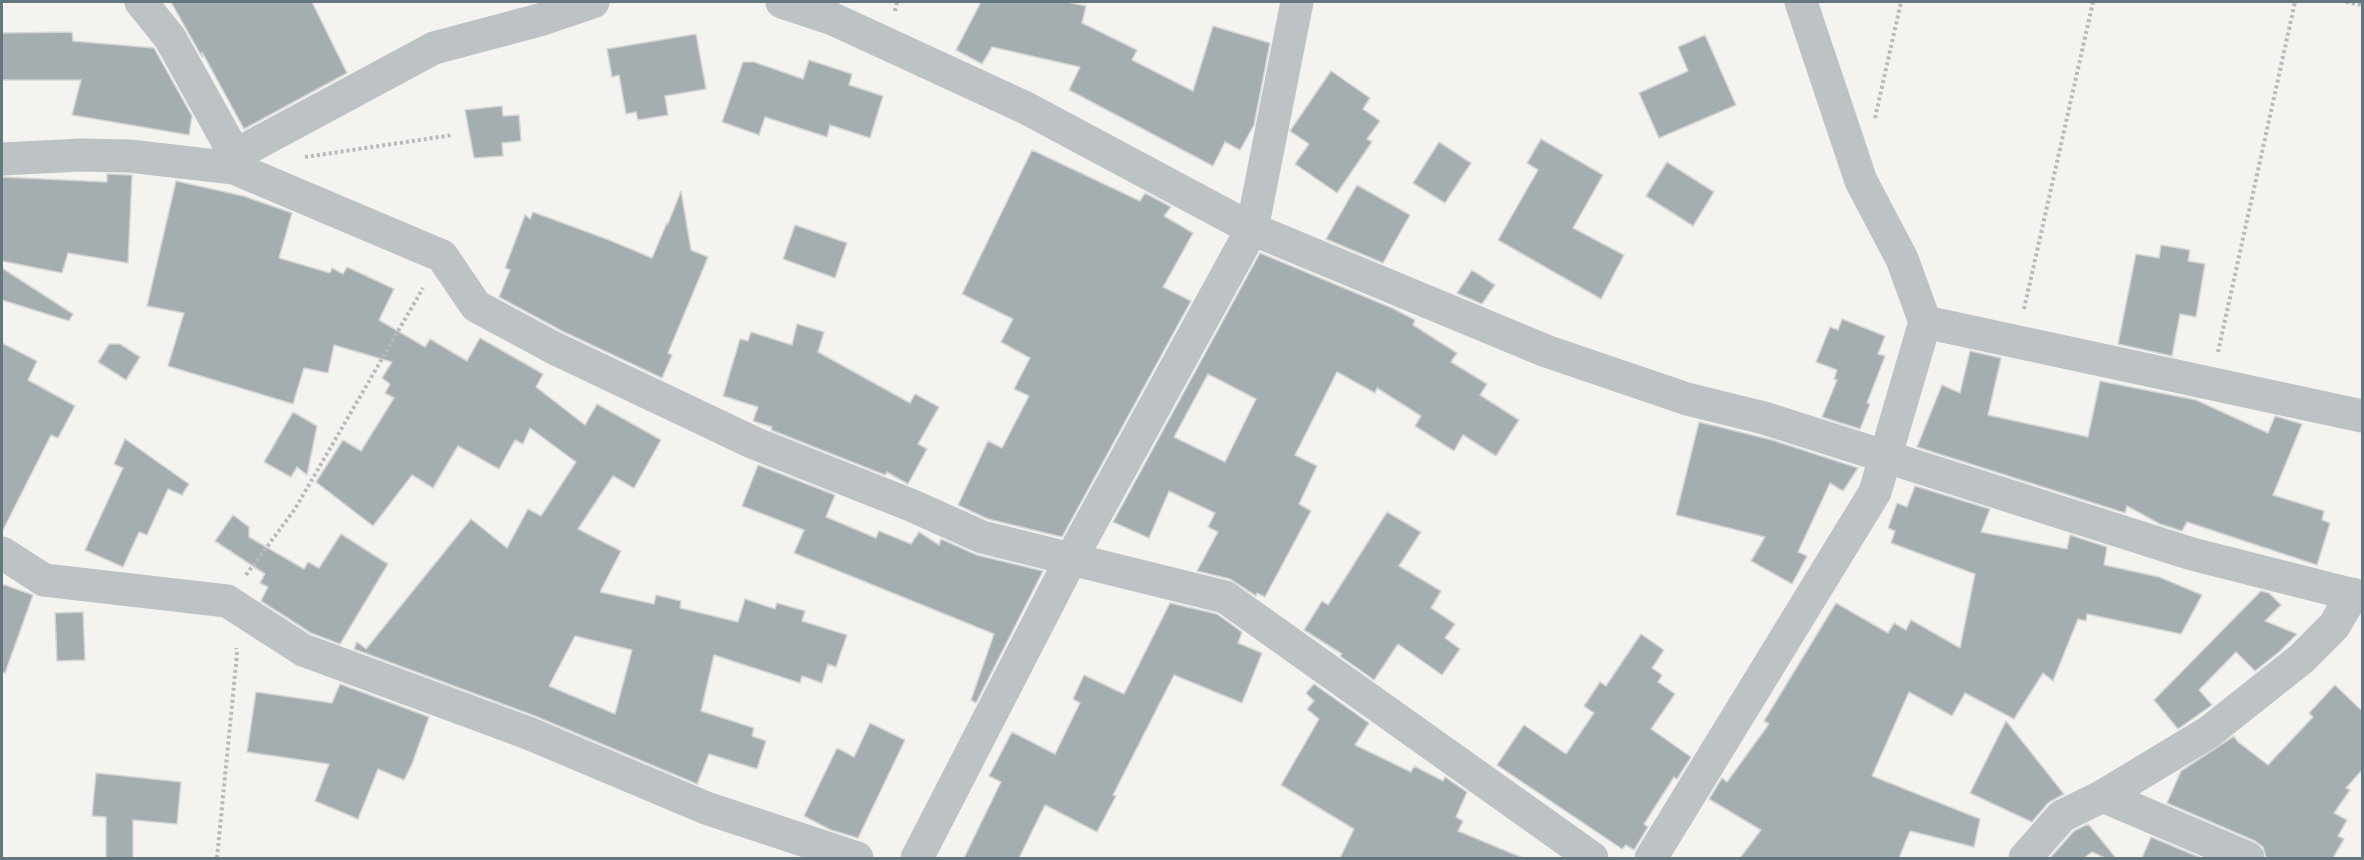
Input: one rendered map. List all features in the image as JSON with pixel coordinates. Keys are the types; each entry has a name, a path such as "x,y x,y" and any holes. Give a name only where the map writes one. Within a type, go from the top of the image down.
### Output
{"street":[{"path":"141,2 170,38 235,161"},
{"path":"235,161 434,48 543,19 593,2"},
{"path":"782,2 833,19 1026,108 1252,229 1546,351 1687,399 1764,418 2192,554 2358,595 2334,626 2301,659 2209,732 2103,796 2062,816 2025,858"},
{"path":"917,858 1071,559 1252,229 1298,2"},
{"path":"1651,858 1875,492 1925,322 1902,259 1861,181 1801,2"},
{"path":"2,159 81,155 235,161 442,256 476,306 554,348 754,443 913,506 982,537 1225,597 1592,858"},
{"path":"1925,322 2362,416"},
{"path":"2,553 44,580 227,601 303,650 528,733 706,808 857,858"},
{"path":"2103,796 2248,858"}],"path":[{"path":"1874,125 1900,2"},
{"path":"2017,342 2093,2"},
{"path":"2212,383 2295,2"},
{"path":"2346,2 2362,5"},
{"path":"303,157 453,135"},
{"path":"217,858 237,654 227,601 295,509 442,256"}],"building":[{"path":"171,2 312,2 347,73 244,129 202,52 202,57"},
{"path":"981,2 1067,2 1086,6 1082,23 1137,50 1132,60 1193,91 1213,26 1270,43 1254,125 1240,150 1225,142 1213,166 1069,90 1080,67 992,47 982,64 956,50"},
{"path":"72,32 73,41 154,48 192,116 189,135 72,115 81,80 2,80 2,33"},
{"path":"696,34 706,89 665,96 668,115 638,120 636,112 626,114 619,75 612,77 607,49"},
{"path":"1705,35 1736,105 1659,138 1639,93 1688,71 1678,47"},
{"path":"809,60 852,74 849,85 883,96 870,138 830,125 827,137 765,117 759,135 722,122 743,62 754,62 803,79"},
{"path":"1331,71 1370,98 1363,109 1380,121 1367,139 1372,142 1337,193 1295,164 1309,144 1290,131"},
{"path":"502,106 503,116 519,115 521,141 502,143 503,156 474,158 465,110"},
{"path":"1541,139 1603,175 1573,228 1624,255 1601,299 1498,240 1538,170 1527,163"},
{"path":"1439,142 1471,163 1445,203 1413,183"},
{"path":"1032,150 1140,201 1145,193 1171,207 1164,216 1193,233 1163,287 1191,301 1062,537 988,519 958,505 988,441 1002,448 1029,396 1014,389 1030,358 1001,342 1013,319 962,294"},
{"path":"1667,162 1714,192 1693,226 1646,196"},
{"path":"107,174 132,175 128,263 68,253 62,273 2,261 2,177 107,182"},
{"path":"176,181 243,196 292,213 279,258 330,273 332,268 343,274 347,267 394,289 379,320 425,347 430,339 467,361 480,338 543,374 536,387 585,425 597,404 661,440 634,488 613,476 578,529 621,551 600,592 654,604 656,595 681,601 680,608 738,622 745,599 775,609 777,603 805,611 802,621 847,635 836,667 828,664 822,683 802,676 800,683 714,655 701,711 754,728 752,736 766,741 757,769 709,754 697,784 535,716 354,649 357,642 366,649 471,519 507,548 528,509 541,516 576,462 530,428 523,444 515,440 499,469 458,446 433,488 412,475 373,526 316,482 343,440 361,451 394,398 385,393 390,384 382,378 392,362 334,345 328,373 304,368 293,404 168,366 184,313 147,306","holes":["575,636 632,650 615,714 549,686"]},
{"path":"1357,185 1410,215 1383,263 1326,239"},
{"path":"681,191 691,250 708,257 668,353 672,355 662,378 562,331 499,297 510,270 505,268 525,215 530,219 533,212 652,258"},
{"path":"795,225 847,243 835,278 783,259"},
{"path":"2161,245 2190,250 2188,261 2205,264 2196,317 2180,314 2172,356 2118,344 2136,254 2159,258"},
{"path":"1260,253 1392,308 1415,320 1413,325 1457,353 1451,362 1487,384 1480,395 1519,420 1496,456 1463,435 1454,451 1415,426 1421,416 1377,388 1375,393 1337,372 1295,455 1317,466 1299,504 1311,511 1265,597 1257,593 1256,596 1230,579 1197,571 1218,532 1208,527 1215,513 1169,491 1149,538 1113,522","holes":["1208,374 1256,399 1225,462 1174,437"]},
{"path":"2,268 73,314 69,321 2,300"},
{"path":"1472,270 1495,285 1482,304 1457,293"},
{"path":"1842,319 1885,336 1878,354 1885,356 1867,403 1870,404 1860,429 1822,417 1837,380 1834,379 1837,370 1816,362 1830,327 1838,330"},
{"path":"797,324 824,332 818,352 910,403 915,394 939,407 918,444 927,449 908,484 887,472 885,475 771,430 772,427 753,421 758,407 723,396 740,339 748,341 751,332 792,345"},
{"path":"2,343 37,361 28,380 75,406 58,438 51,435 2,532"},
{"path":"109,344 120,344 140,357 126,380 98,362"},
{"path":"1970,351 2001,358 1988,415 2088,437 2100,381 2196,400 2268,433 2275,416 2302,424 2273,495 2324,511 2322,520 2330,523 2317,565 2187,522 2182,531 2160,524 2127,506 2125,513 1917,447 1942,385 1960,393"},
{"path":"293,412 317,426 307,475 297,467 291,477 264,462"},
{"path":"1699,422 1772,440 1858,468 1843,491 1830,483 1798,552 1807,556 1792,584 1751,561 1765,537 1676,515"},
{"path":"125,439 189,484 182,495 168,489 147,535 139,532 123,567 85,550 123,468 114,464"},
{"path":"758,465 835,495 826,517 876,538 879,531 911,544 919,532 939,545 941,539 977,555 1043,571 976,703 971,700 994,634 794,553 804,530 742,506"},
{"path":"1915,486 1990,509 1981,532 2067,549 2070,535 2107,547 2104,565 2159,577 2202,595 2181,634 2087,614 2086,621 2078,619 2053,681 2043,673 2014,719 1965,693 1952,716 1909,692 1872,776 1980,819 1974,847 1910,831 1899,858 1740,858 1761,830 1709,799 1722,778 1727,782 1769,724 1764,721 1836,603 1888,633 1894,623 1906,630 1911,620 1960,648 1975,574 1891,543 1895,531 1888,528 1897,503 1907,507"},
{"path":"1387,512 1421,532 1399,566 1441,591 1431,608 1455,624 1445,638 1460,649 1442,675 1398,644 1374,680 1340,656 1342,654 1304,630 1322,601 1328,605"},
{"path":"233,515 249,527 249,537 304,569 308,562 319,568 341,534 388,564 340,644 311,633 261,601 268,587 260,583 265,574 215,541"},
{"path":"2,584 33,595 5,673 2,672"},
{"path":"2261,591 2269,593 2281,605 2265,621 2297,634 2255,671 2236,652 2199,690 2212,705 2178,729 2154,700"},
{"path":"1170,603 1217,614 1242,632 1238,643 1262,653 1242,703 1174,675 1113,795 1116,796 1097,832 1045,805 1019,858 964,858 1001,782 989,776 1012,732 1055,754 1080,703 1073,699 1084,675 1124,694"},
{"path":"83,612 85,660 57,661 55,613"},
{"path":"1641,634 1664,650 1652,668 1662,675 1658,682 1675,694 1651,729 1691,757 1677,779 1674,777 1644,824 1648,827 1634,850 1626,845 1622,849 1497,765 1524,725 1566,754 1594,713 1584,706 1600,682 1606,686"},
{"path":"340,684 429,717 404,780 378,769 358,819 315,801 329,764 247,752 256,692 332,703"},
{"path":"1314,684 1369,723 1355,745 1411,772 1414,766 1443,781 1445,777 1467,792 1456,817 1463,821 1458,831 1523,858 1340,858 1354,829 1281,785 1319,719 1307,709 1314,701 1306,693"},
{"path":"2335,685 2362,711 2362,770 2346,788 2350,790 2334,813 2347,820 2338,836 2344,839 2333,858 2266,858 2263,847 2255,841 2167,803 2181,771 2234,736 2238,742 2268,765 2313,717 2309,713"},
{"path":"2006,721 2064,794 2048,803 2032,822 1970,793"},
{"path":"870,723 905,740 858,838 831,830 804,816 837,748 854,757"},
{"path":"96,773 181,782 177,824 133,820 133,858 106,858 106,817 92,816"},
{"path":"2088,824 2116,858 2105,858 2092,852 2084,858 2050,858 2074,831"},
{"path":"2151,837 2201,858 2142,858"}]}
